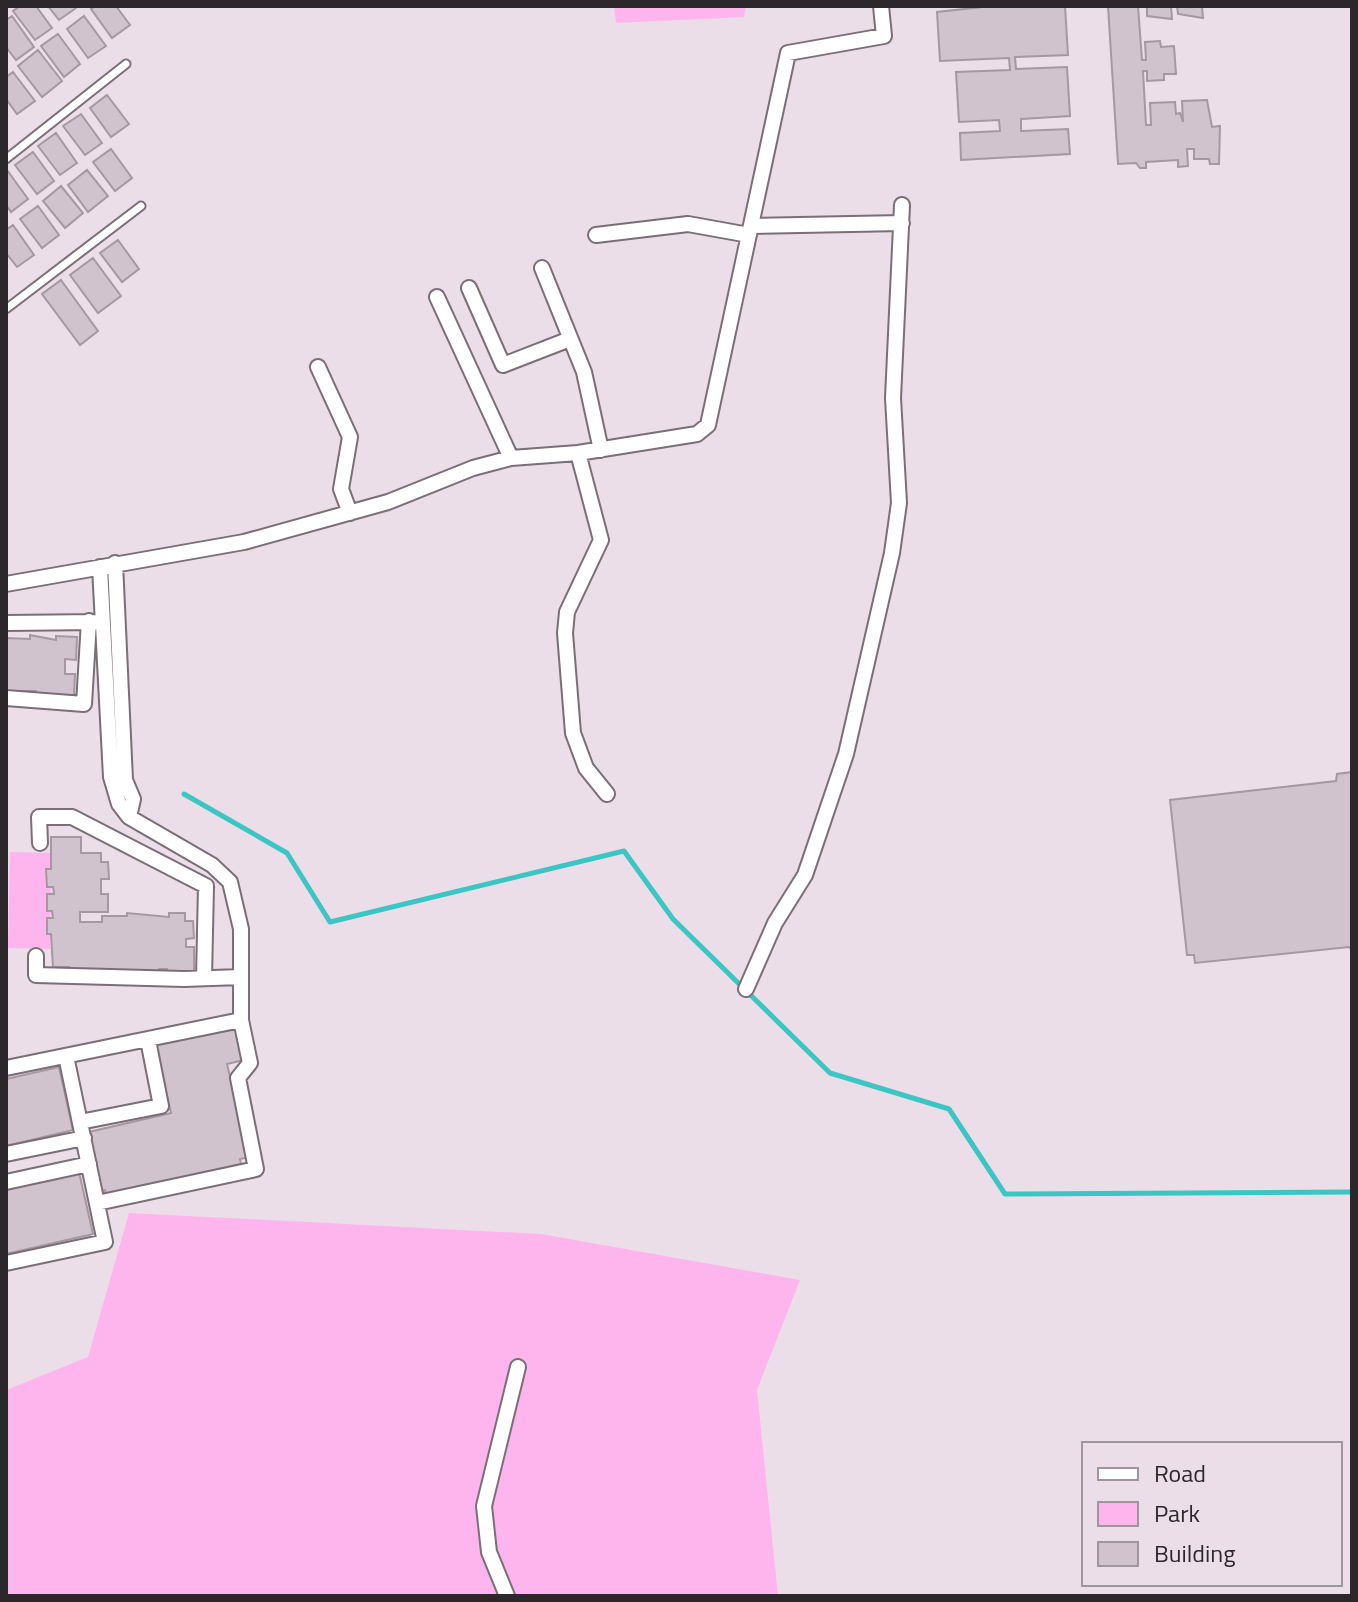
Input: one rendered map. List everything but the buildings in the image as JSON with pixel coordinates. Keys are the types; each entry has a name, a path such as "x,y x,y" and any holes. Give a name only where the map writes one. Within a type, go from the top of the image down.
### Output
{"street":[{"path":"6,584 244,542 350,513 511,458 578,453 697,434 708,425 788,53 884,36 881,6"},
{"path":"746,989 775,923 805,875 846,754 892,553 899,503 893,398 902,205"},
{"path":"596,235 688,224 750,230 902,223"},
{"path":"542,268 584,372 601,450"},
{"path":"469,288 503,365 570,339"},
{"path":"437,297 511,458"},
{"path":"318,367 350,437 341,489 350,513"},
{"path":"578,453 601,540 567,612 565,633 573,733 586,768 607,794"},
{"path":"115,563 125,780 133,799 129,817"},
{"path":"6,698 84,704 96,622 100,567"},
{"path":"96,622 111,777 119,804 129,817 212,865 230,882 241,929 241,1020 250,1063 238,1078 256,1169 97,1203"},
{"path":"6,623 96,622"},
{"path":"40,843 39,817 72,817 206,886 204,978"},
{"path":"36,956 36,975 241,977"},
{"path":"6,1068 241,1020"},
{"path":"80,1122 161,1106 148,1040"},
{"path":"6,1263 105,1242 66,1056"},
{"path":"6,1154 84,1138"},
{"path":"6,1182 89,1164"},
{"path":"507,1596 489,1552 484,1506 518,1367"}],"lane":[{"path":"6,159 126,64"},
{"path":"6,309 141,206"}],"green space":[{"path":"614,6 746,6 744,17 616,23"},
{"path":"10,852 51,853 50,949 8,948"},
{"path":"129,1213 541,1234 800,1280 757,1390 778,1596 6,1596 6,1390 88,1357"}],"waterway":[{"path":"184,794 287,853 330,922 624,851 673,919 830,1073 949,1109 1005,1194 1352,1192"}]}
